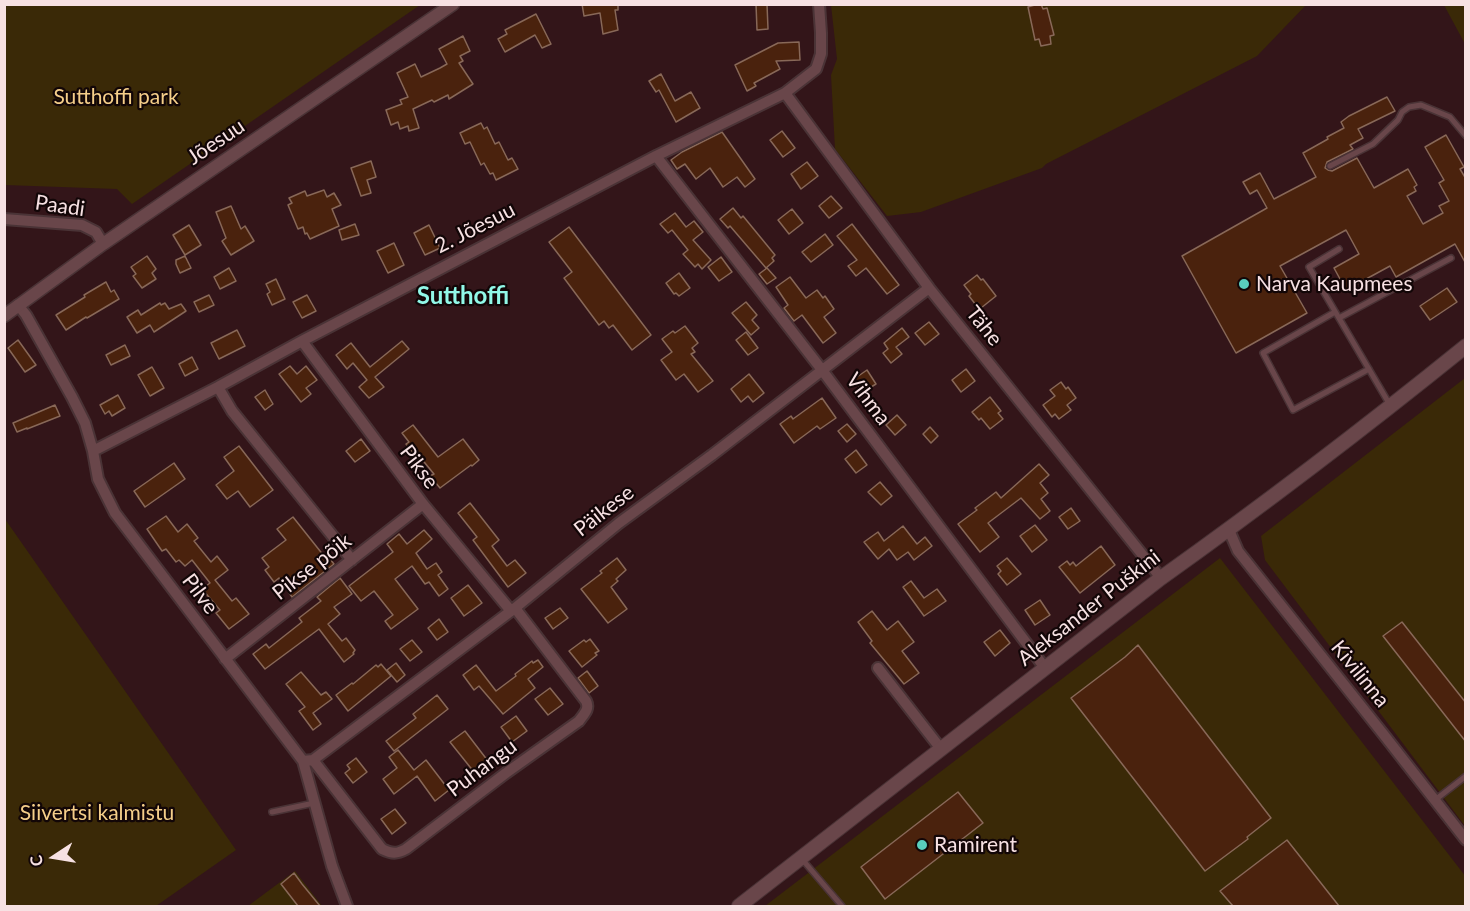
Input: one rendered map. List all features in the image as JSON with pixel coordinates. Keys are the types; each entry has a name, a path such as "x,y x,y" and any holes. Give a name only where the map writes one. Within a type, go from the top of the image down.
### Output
{"main road":[{"name":"Aleksander Puškini","path":"739,906 1161,578 1229,530 1391,407 1466,346"}],"street":[{"name":"Jõesuu","path":"4,316 103,244 453,4"},
{"name":"2. Jõesuu","path":"93,451 656,156 785,93 816,69 821,43 819,4"},
{"name":"Tähe","path":"785,93 929,288 1161,578"},
{"name":"Vihma","path":"656,156 822,370 1045,668"},
{"name":"Paadi","path":"4,219 82,225 96,232 103,244"},
{"name":"Päikese","path":"308,761 513,610 619,523 712,455 929,288"},
{"name":"Pilve","path":"18,305 72,396 93,451 98,479 115,513 225,659 308,761 314,802 332,866 347,906"},
{"name":"Pikse","path":"302,341 423,504 586,701 587,711"},
{"path":"218,387 232,411 352,560"},
{"name":"Pikse põik","path":"225,659 423,504"},
{"name":"Kivilinna","path":"1229,530 1238,551 1466,840"},
{"path":"878,668 941,749"},
{"name":"Puhangu","path":"308,761 382,849 398,854 506,772 579,721 587,711"}],"lane":[{"path":"1330,166 1373,144 1398,120 1402,111 1409,107 1421,105 1450,117 1466,136"},
{"path":"1339,249 1309,267 1391,407"},
{"path":"1339,318 1451,258"},
{"path":"1335,312 1263,353 1293,410 1369,369"},
{"path":"1435,800 1466,776"},
{"path":"272,812 314,802"},
{"path":"801,858 842,906"}],"green space":[{"name":"Sutthoffi park","path":"4,5 420,5 132,204 117,189 5,185"},
{"path":"831,5 1306,5 1257,56 1042,168 921,212 887,216 835,149 831,75 837,59"},
{"path":"1444,5 1465,5 1465,44"},
{"path":"1465,378 1465,826 1265,560 1261,536"},
{"name":"Siivertsi kalmistu","path":"5,519 236,850 156,906 5,906"},
{"path":"1220,558 1466,877 1465,906 765,906"},
{"path":"295,871 322,906 248,906"}],"building":[{"path":"582,4 618,4 618,10 615,10 618,30 603,34 600,13 584,16"},
{"path":"756,4 767,4 768,29 757,30"},
{"path":"1041,4 1043,9 1047,8 1054,35 1050,36 1051,44 1041,46 1039,39 1035,40 1028,7"},
{"path":"536,14 551,44 542,48 535,35 505,52 498,39 507,34 505,30"},
{"path":"463,36 470,51 460,56 463,61 459,63 473,84 449,99 448,95 413,109 419,128 409,131 408,126 400,129 398,122 391,125 386,110 402,104 400,100 408,97 397,73 415,64 421,77 440,68 447,64 439,49"},
{"path":"799,42 800,60 776,61 780,69 754,83 756,86 747,91 735,65 778,43"},
{"path":"661,74 675,101 691,92 700,108 676,122 659,90 656,92 649,81"},
{"path":"1387,97 1395,111 1358,129 1363,138 1350,145 1353,149 1327,162 1325,168 1332,171 1357,158 1374,188 1408,169 1417,185 1414,187 1416,191 1407,196 1423,224 1443,213 1439,206 1449,201 1439,183 1444,180 1425,147 1446,135 1464,167 1460,169 1466,179 1466,264 1455,244 1396,277 1390,266 1346,290 1334,268 1359,254 1346,230 1280,266 1307,313 1236,353 1182,256 1267,208 1257,190 1250,194 1243,182 1260,173 1274,199 1316,177 1303,153 1344,128 1341,122 1349,116"},
{"path":"481,123 484,129 487,127 495,144 499,142 508,160 512,158 518,169 496,180 484,163 481,165 470,142 465,144 460,133"},
{"path":"782,131 795,148 783,157 770,140"},
{"path":"722,132 755,179 745,187 737,177 723,187 710,168 696,179 685,164 677,169 671,160"},
{"path":"371,161 376,177 367,180 371,193 361,196 351,168"},
{"path":"807,162 818,176 801,189 791,174"},
{"path":"324,190 327,197 334,193 341,205 332,209 339,226 310,239 303,227 298,229 288,205 292,203 289,198 305,191 307,196"},
{"path":"831,196 842,208 829,218 819,206"},
{"path":"231,206 241,229 245,226 254,241 231,255 222,241 226,238 216,212"},
{"path":"733,208 741,218 743,216 775,255 772,258 774,261 766,268 730,226 728,228 720,219"},
{"path":"792,209 803,223 789,234 778,220"},
{"path":"675,213 686,227 694,221 703,232 693,240 711,260 702,269 698,264 695,267 683,254 688,250 672,230 668,233 660,224"},
{"path":"355,224 359,235 342,240 339,230"},
{"path":"852,224 899,285 887,294 866,268 856,276 848,266 857,260 837,236"},
{"path":"189,225 201,245 185,255 173,235"},
{"path":"429,225 440,248 425,255 414,233"},
{"path":"569,227 651,335 632,350 613,325 609,328 604,321 599,325 564,278 572,272 549,242"},
{"path":"825,234 833,245 811,262 802,252"},
{"path":"394,243 404,265 388,273 377,251"},
{"path":"147,256 156,269 152,273 156,279 142,288 133,276 136,274 131,267"},
{"path":"185,256 191,268 180,273 176,260"},
{"path":"721,257 732,272 719,281 708,267"},
{"path":"229,268 236,281 220,289 214,277"},
{"path":"767,268 776,278 767,284 759,274"},
{"path":"679,273 690,288 679,296 674,294 666,283"},
{"path":"977,275 996,296 981,308 969,296 971,294 964,285"},
{"path":"790,277 806,298 817,290 823,298 825,296 834,309 824,317 836,333 823,343 802,315 794,321 784,308 788,305 776,287"},
{"path":"276,279 285,299 272,305 266,284"},
{"path":"106,282 111,292 114,290 119,299 66,330 56,315"},
{"path":"1447,288 1457,302 1430,320 1420,306"},
{"path":"209,295 214,305 199,312 194,302"},
{"path":"307,295 316,311 302,318 293,302"},
{"path":"746,302 757,315 752,320 759,328 751,335 732,313"},
{"path":"160,303 161,305 165,303 169,309 181,304 186,311 154,332 150,325 137,333 127,317 138,310 141,315"},
{"path":"929,322 939,334 925,345 915,333"},
{"path":"685,326 698,343 692,348 695,352 691,354 713,381 698,392 684,374 676,380 661,360 672,352 662,339"},
{"path":"902,328 909,337 896,347 902,354 891,363 883,353 888,349 884,343"},
{"path":"237,330 245,346 219,359 211,343"},
{"path":"746,332 758,348 748,355 736,340"},
{"path":"18,340 36,365 25,372 8,348"},
{"path":"402,341 409,349 375,377 384,387 369,398 359,387 367,380 353,363 347,369 336,355 351,343 370,367"},
{"path":"125,345 130,356 111,365 106,355"},
{"path":"192,357 198,369 185,376 179,364"},
{"path":"290,366 297,374 306,366 317,380 306,388 311,394 301,402 279,374"},
{"path":"152,367 164,388 150,396 138,375"},
{"path":"966,369 975,381 961,392 952,380"},
{"path":"867,370 876,384 863,392 854,379"},
{"path":"749,374 764,393 753,402 748,396 741,402 731,389"},
{"path":"1061,382 1076,398 1067,405 1071,410 1059,419 1055,414 1052,417 1043,405 1055,396 1050,390"},
{"path":"265,390 273,404 265,410 255,397"},
{"path":"118,395 125,408 112,416 109,411 105,414 100,405"},
{"path":"990,397 1001,411 998,413 1003,419 990,429 981,418 979,420 972,412"},
{"path":"822,398 836,418 820,429 817,426 794,443 780,424 791,416 793,419"},
{"path":"55,405 60,416 17,432 13,423"},
{"path":"897,415 906,425 895,435 886,425"},
{"path":"847,424 856,434 847,442 838,431"},
{"path":"413,425 438,457 463,439 479,460 440,488 430,476 434,474 406,444 409,442 402,433"},
{"path":"930,427 938,436 931,443 923,434"},
{"path":"361,439 370,451 355,462 346,451"},
{"path":"239,446 273,490 250,507 238,491 227,499 216,485 234,471 224,457"},
{"path":"856,450 867,465 856,473 845,459"},
{"path":"174,463 185,479 145,507 134,491"},
{"path":"1039,464 1049,475 1040,483 1048,493 1041,499 1050,511 1040,519 1021,498 988,523 999,537 980,552 958,524 996,492 1001,498"},
{"path":"880,482 892,496 881,505 868,492"},
{"path":"470,503 499,540 492,546 507,566 515,560 526,573 508,587 473,540 477,537 458,513"},
{"path":"1071,508 1080,521 1068,529 1059,517"},
{"path":"166,516 178,532 187,524 198,538 194,541 211,562 217,556 228,570 215,580 232,601 236,598 249,614 229,629 216,613 220,610 202,589 210,583 192,560 185,566 179,560 176,562 166,549 162,551 147,529"},
{"path":"293,517 324,556 326,554 334,564 292,597 279,578 274,582 265,570 269,567 262,558 286,540 277,529"},
{"path":"1035,525 1047,540 1032,552 1020,536"},
{"path":"903,526 917,544 925,537 932,546 914,560 908,552 897,560 889,549 878,559 864,542 878,532 884,541"},
{"path":"424,530 432,539 416,553 427,569 436,563 442,572 438,575 448,589 439,596 429,582 425,584 412,566 395,579 418,609 391,629 385,621 393,615 374,591 361,601 349,586 393,552 387,544 399,534 407,544"},
{"path":"1101,546 1115,565 1080,593 1059,567 1067,561 1070,565 1073,562 1076,566"},
{"path":"617,558 626,570 611,587 627,609 608,623 581,589"},
{"path":"1007,558 1021,574 1007,585 998,574 1001,571 997,566"},
{"path":"340,578 352,594 334,607 340,614 328,624 342,641 346,638 355,650 354,654 344,662 319,629 265,669 253,654 266,644 269,648 302,622 299,618 321,601 317,597"},
{"path":"911,581 924,598 937,589 946,601 924,616 903,587"},
{"path":"468,585 482,603 464,616 451,598"},
{"path":"1040,600 1050,615 1035,625 1025,610"},
{"path":"560,608 568,618 553,629 545,618"},
{"path":"872,611 887,630 898,621 914,642 902,651 919,673 904,684 870,643 872,641 858,622"},
{"path":"439,619 448,632 437,640 428,628"},
{"path":"1402,622 1466,703 1466,742 1383,636"},
{"path":"1000,630 1010,643 995,656 984,642"},
{"path":"590,639 599,651 582,667 569,651 584,640 586,642"},
{"path":"412,640 422,652 410,661 400,649"},
{"path":"1138,645 1271,818 1247,837 1248,839 1205,871 1071,698"},
{"path":"538,660 543,667 528,679 535,688 503,714 479,686 474,690 463,675 476,665 496,691 532,661 533,663"},
{"path":"396,663 405,675 397,682 387,670"},
{"path":"381,664 391,676 348,711 336,695 376,665 378,667"},
{"path":"587,671 598,686 589,693 578,678"},
{"path":"301,672 321,695 326,692 332,699 313,713 321,724 313,730 299,711 305,707 286,684"},
{"path":"550,688 563,704 548,715 535,699"},
{"path":"437,695 448,709 394,751 386,741 416,718 413,714"},
{"path":"516,716 527,731 512,742 501,727"},
{"path":"465,731 488,761 474,772 450,742"},
{"path":"398,750 414,770 426,760 449,790 435,801 417,776 394,794 383,779 397,768 389,757"},
{"path":"356,758 367,772 353,783 345,773 350,769 347,765"},
{"name":"Ramirent","path":"958,792 983,823 885,899 861,867"},
{"path":"395,809 406,823 392,834 381,819"},
{"path":"1287,840 1339,906 1233,906 1220,891"},
{"path":"294,873 320,906 298,906 281,884"}],"place":[{"name":"Narva Kaupmees","path":"1244,284"},
{"name":"Ramirent","path":"922,845"}],"district":[{"name":"Sutthoffi","path":"463,296"}]}
